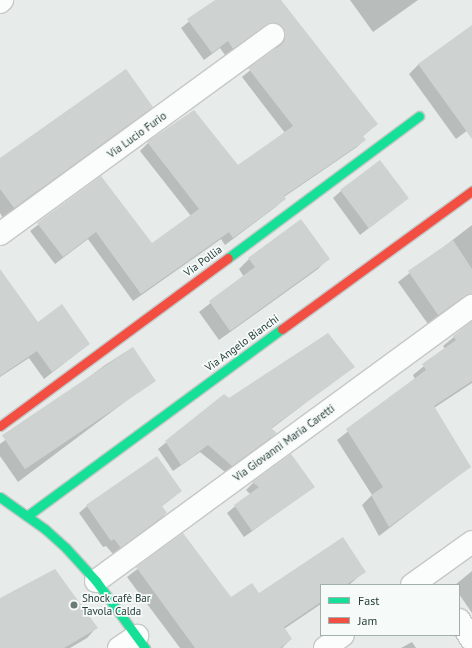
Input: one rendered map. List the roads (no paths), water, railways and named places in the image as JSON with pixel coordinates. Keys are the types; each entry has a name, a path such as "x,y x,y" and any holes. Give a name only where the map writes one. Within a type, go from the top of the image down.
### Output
{"street":[{"name":"Via Lucio Furio","path":"0,234 273,35"},
{"name":"Via Pollia","path":"0,426 419,116"},
{"name":"Via Angelo Bianchi","path":"27,516 472,191"},
{"name":"Via Giovanni Maria Caretti","path":"96,581 472,306"},
{"path":"0,497 57,539 96,581 141,642 119,648"},
{"path":"426,581 472,542"},
{"path":"460,622 472,640"},
{"path":"325,648 342,636"}],"place":[{"name":"Shock cafè Bar Tavola Calda","path":"74,605"}]}
